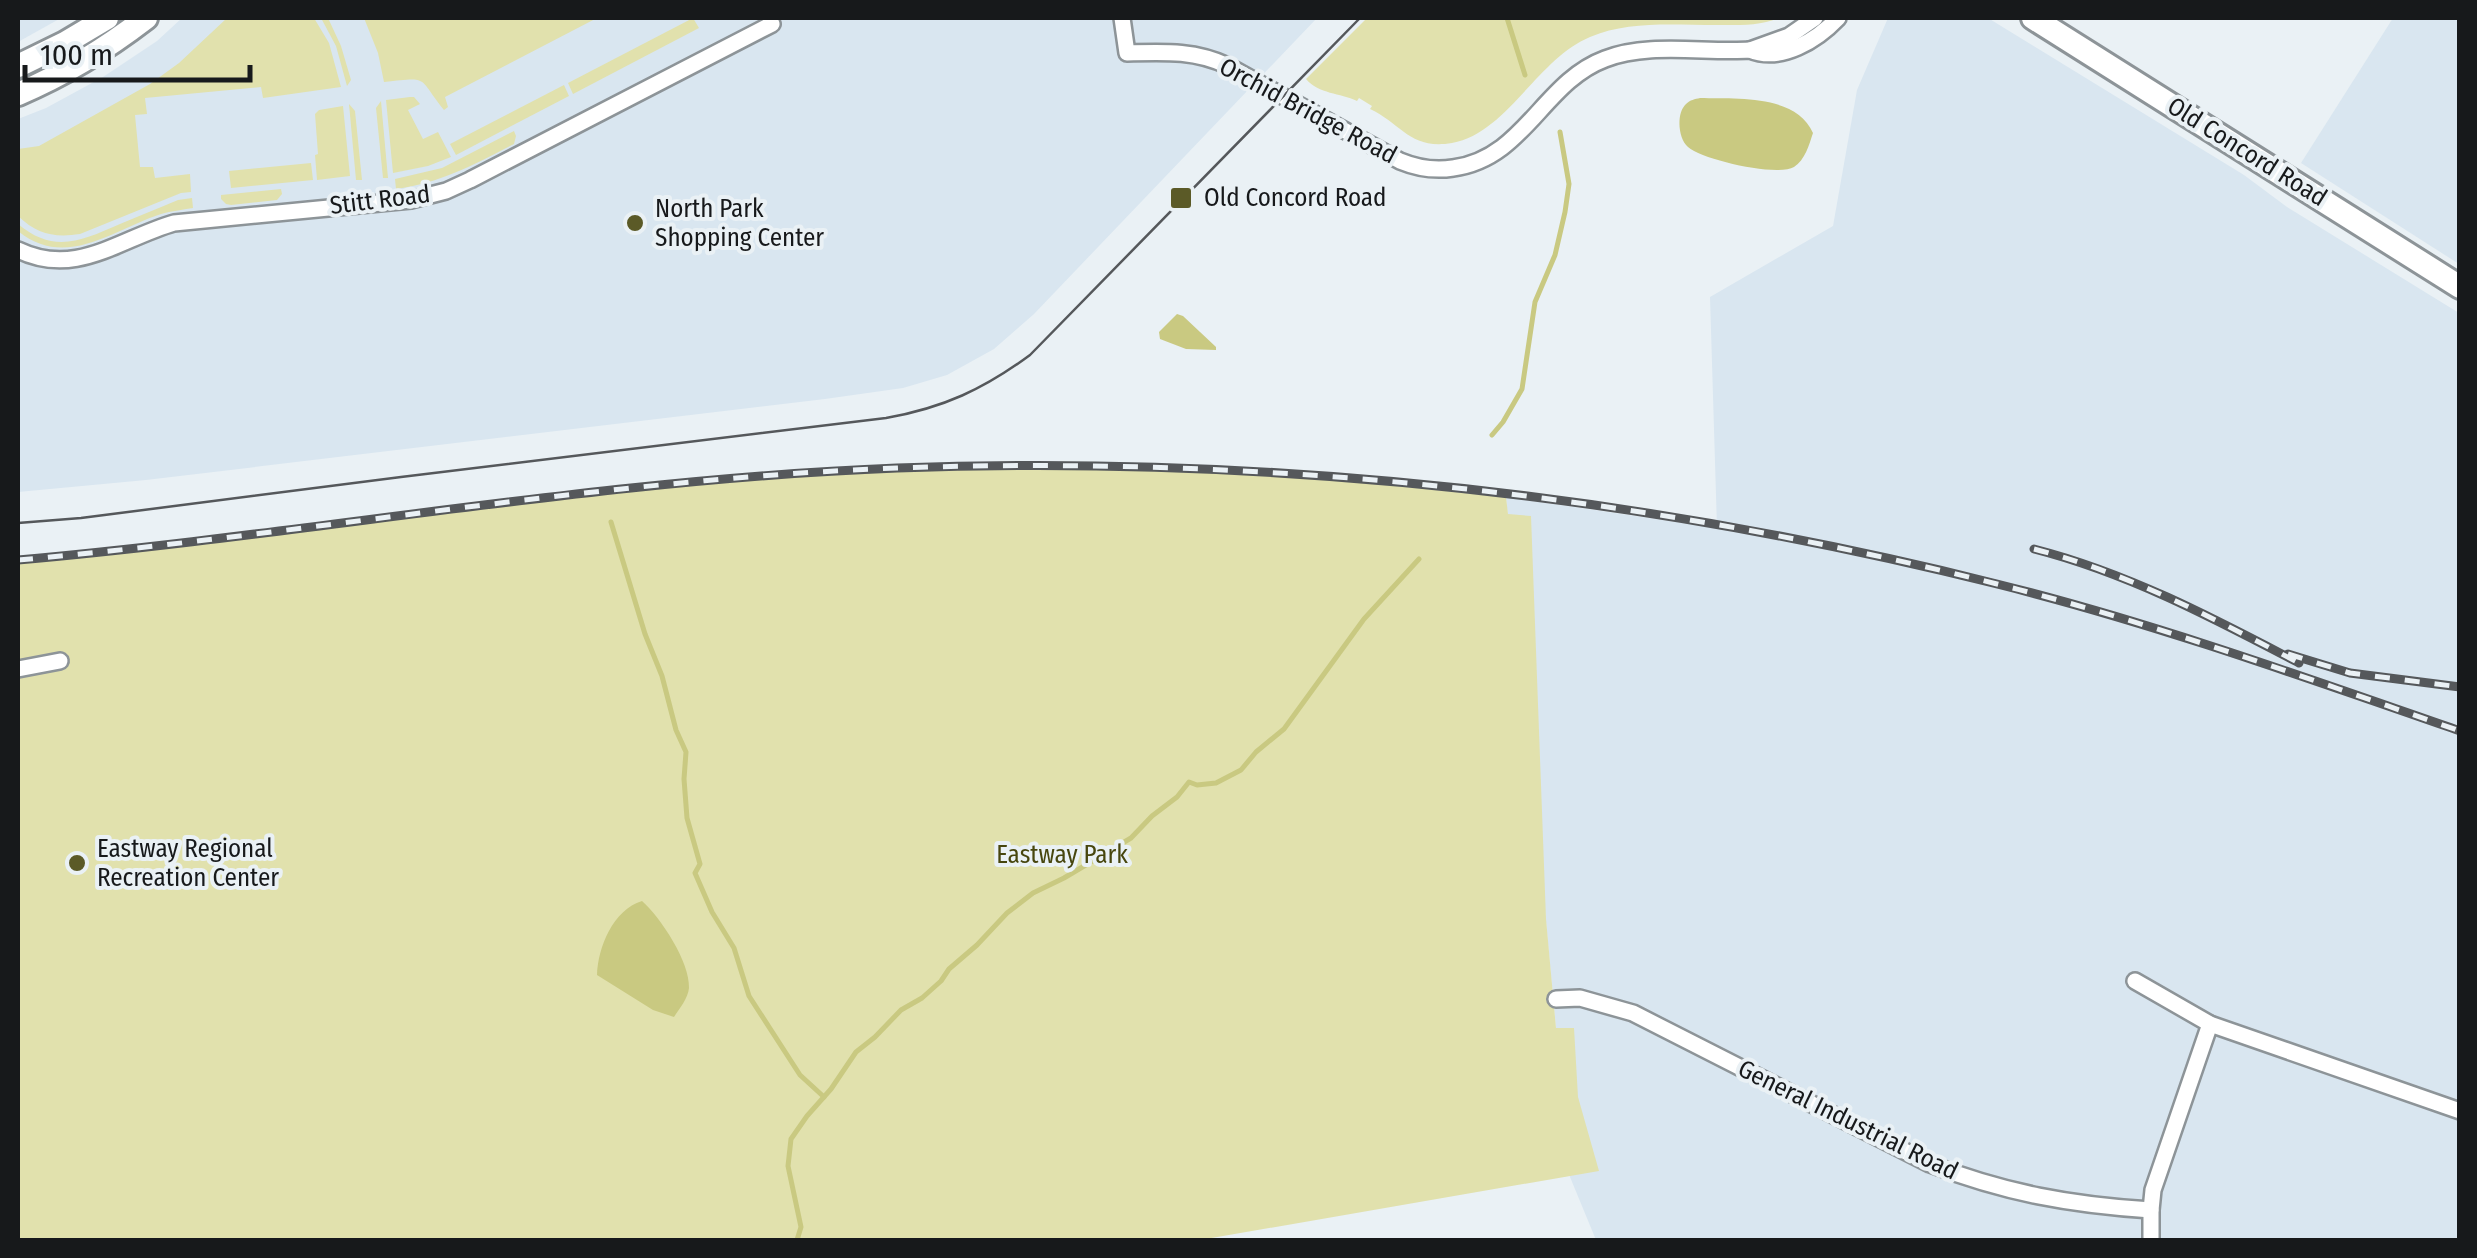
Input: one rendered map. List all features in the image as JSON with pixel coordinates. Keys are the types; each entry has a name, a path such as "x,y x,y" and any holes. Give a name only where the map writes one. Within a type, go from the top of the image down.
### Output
{"street":[{"path":"18,66 107,18"},
{"path":"18,94 76,65 146,18"},
{"name":"Orchid Bridge Road","path":"1122,18 1127,53 1184,52 1207,57 1405,163 1440,170 1468,165 1498,152 1577,74 1601,60 1641,51 1750,50 1768,54 1815,38 1838,18"},
{"name":"Orchid Bridge Road","path":"1750,50 1789,36 1815,18"},
{"name":"Old Concord Road","path":"2034,18 2460,287"},
{"name":"Stitt Road","path":"18,250 53,261 76,260 174,223 429,196 470,180 772,24"},
{"path":"18,669 60,661"},
{"path":"2135,981 2210,1024 2460,1111"},
{"name":"General Industrial Road","path":"1556,999 1580,998 1633,1013 1930,1164 1970,1180 2085,1206 2150,1210"},
{"path":"2151,1240 2153,1190 2210,1024"}],"shaded area":[{"path":"18,18 61,18 18,42"},
{"path":"182,18 1317,18 1034,314 994,349 947,375 903,388 825,399 18,492 18,119 103,77 157,41"},
{"path":"1888,18 1988,18 2459,313 2459,1240 1596,1240 1570,1177 1506,497 1717,528 1710,297 1833,226 1857,90"},
{"path":"2393,18 2459,18 2459,264 2301,163"},
{"path":"1700,98 1764,101 1793,111 1813,133 1804,156 1794,167 1772,170 1740,166 1696,152 1685,143 1680,119 1686,104"},
{"path":"1177,314 1216,350 1186,349 1160,339 1159,332"},
{"path":"642,901 658,918 685,966 689,988 674,1017 653,1010 597,975 600,953 615,921"}],"green space":[{"path":"227,18 314,18 329,43 341,87 263,98 261,87 145,98 147,114 135,115 140,167 153,167 155,178 190,174 191,192 80,234 46,233 18,216 18,149 39,146 150,84"},
{"path":"321,18 328,18 341,46 351,80 347,86 336,46"},
{"path":"364,18 597,18 445,97 448,107 444,110 422,82 384,82"},
{"path":"693,18 699,28 573,94 568,83"},
{"path":"1367,18 1779,18 1747,25 1657,25 1606,31 1571,47 1489,125 1472,136 1438,144 1407,134 1359,98 1357,101 1323,90 1306,79"},
{"path":"564,85 569,96 456,155 450,144"},
{"path":"414,97 420,104 408,110 423,139 438,132 451,157 393,173 386,100"},
{"path":"381,101 388,178 383,178 376,108"},
{"path":"349,104 355,111 362,180 356,180"},
{"path":"343,106 350,176 317,180 315,114"},
{"path":"514,131 514,144 485,159 442,178 396,189 395,179 442,168"},
{"path":"311,163 313,180 231,188 229,171"},
{"path":"281,189 277,200 231,205 221,199 221,195"},
{"path":"192,198 193,208 161,214 107,237 71,247 36,242 18,231 18,224 44,239 68,242"},
{"name":"Eastway Park","path":"945,466 1277,474 1506,497 1508,514 1531,516 1546,919 1556,1028 1574,1028 1578,1097 1599,1171 1200,1240 18,1240 18,559 691,482"}],"waterway":[{"path":"1507,18 1525,75"},
{"path":"1492,435 1522,389 1535,302 1555,255 1565,212 1569,184 1560,132"},
{"path":"611,522 686,752 687,818 700,864 695,873 734,948 749,996 800,1075 824,1097"},
{"path":"797,1240 801,1227 788,1166 791,1139 856,1052 901,1010 941,981 1007,913 1033,893 1131,838 1189,782 1216,783 1241,770 1284,729 1364,619 1419,559"}],"tram line":[{"path":"18,523 886,418 944,403 996,378 1030,355 1360,18"}],"railway":[{"path":"18,560 566,495 787,474 1036,466 1313,475 1589,504 1862,553 2114,616 2460,731"},
{"path":"2034,549 2136,584 2299,663"},
{"path":"2288,654 2350,673 2460,687"}],"place":[{"name":"Old Concord Road","path":"1181,198"},
{"name":"North Park Shopping Center","path":"635,223"},
{"name":"Eastway Regional Recreation Center","path":"77,863"}]}
